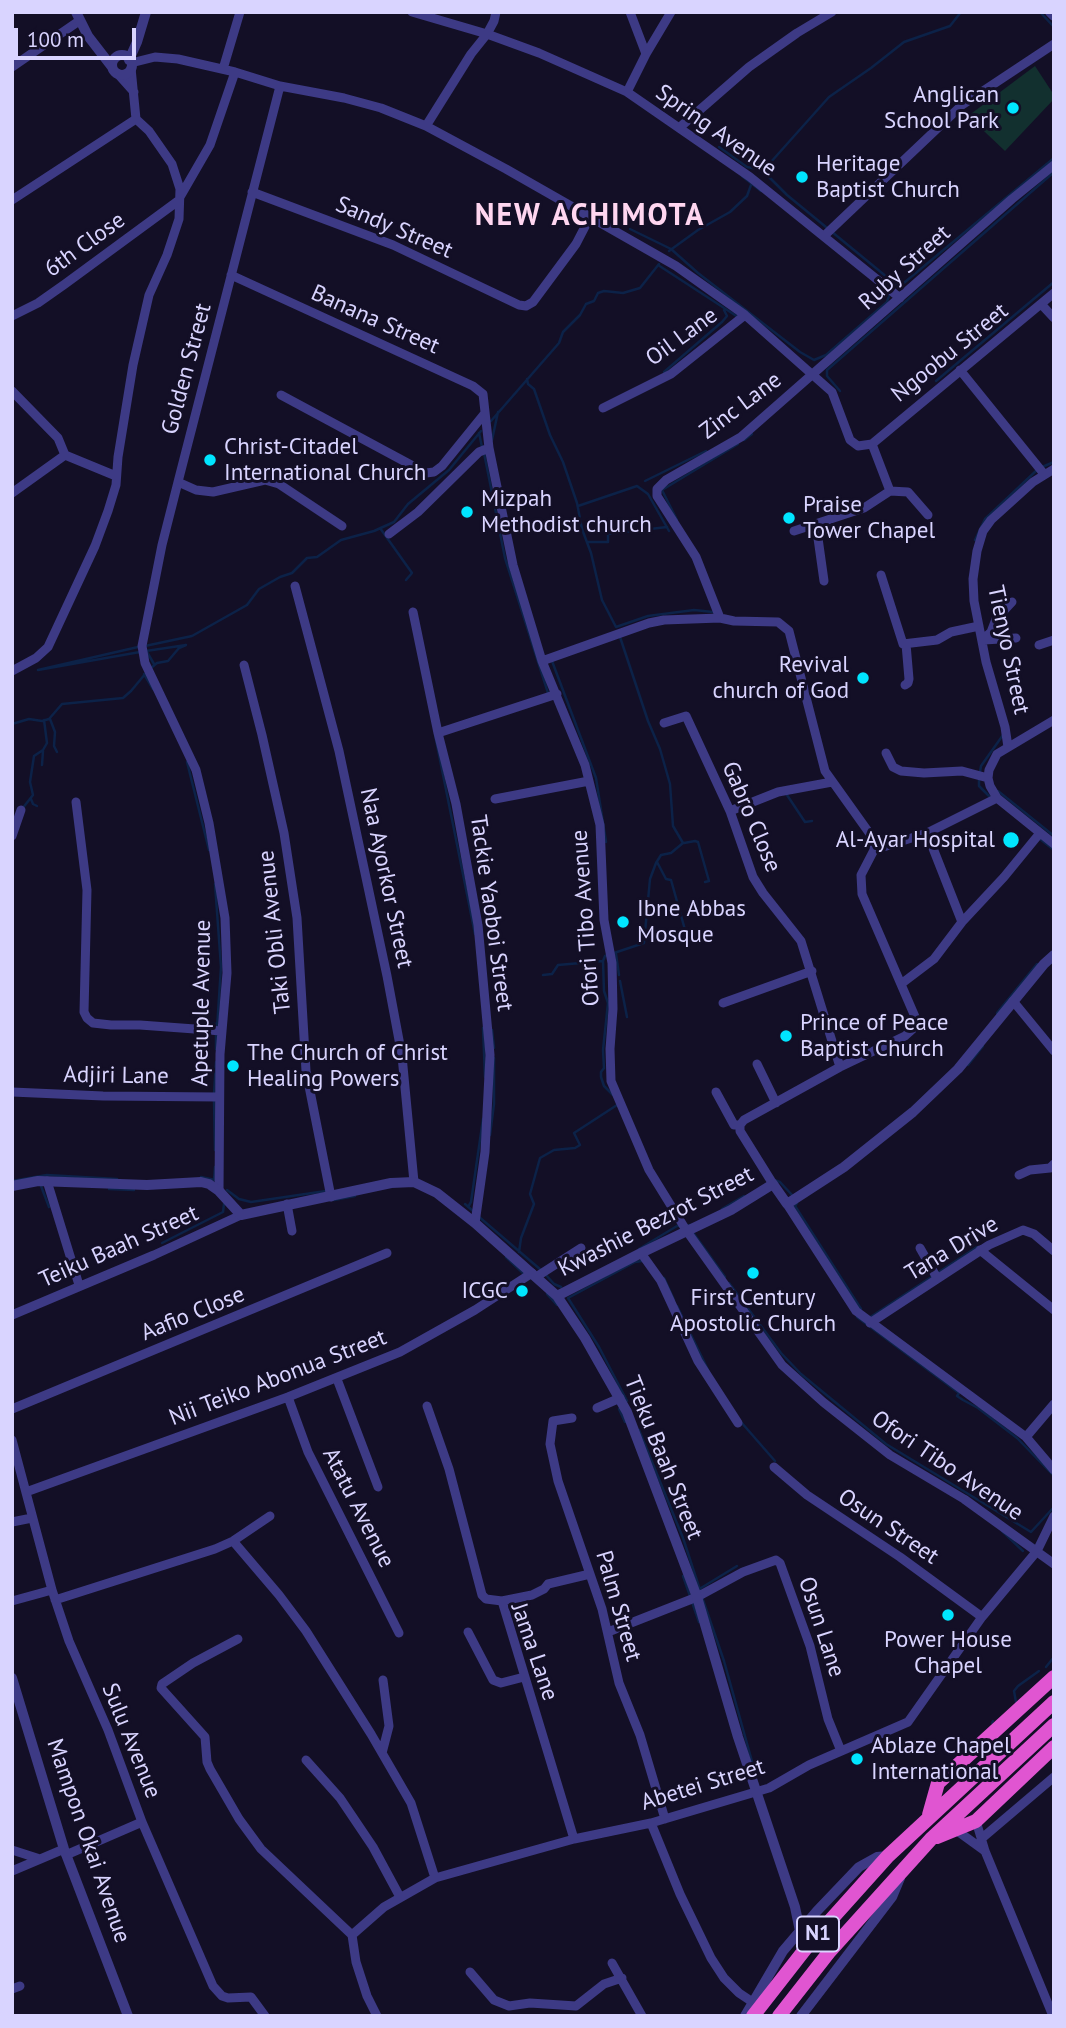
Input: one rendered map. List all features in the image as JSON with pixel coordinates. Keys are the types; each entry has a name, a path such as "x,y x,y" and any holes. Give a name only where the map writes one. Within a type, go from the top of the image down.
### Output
{"highway":[{"path":"929,1816 938,1783 1054,1677"},
{"name":"N1","path":"754,2010 888,1856 1054,1702"},
{"name":"N1","path":"779,2016 830,1951 931,1839 1054,1725"},
{"path":"931,1839 976,1821 1054,1747"},
{"path":"938,1783 984,1766"},
{"path":"976,1821 985,1787"}],"street":[{"path":"123,63 137,43 146,12"},
{"path":"223,69 240,12"},
{"name":"Spring Avenue","path":"412,12 487,34 539,53 627,93 750,177 900,299"},
{"path":"426,126 471,54 487,34 496,12"},
{"path":"631,12 646,54"},
{"path":"627,93 671,12"},
{"path":"679,128 750,66 832,12"},
{"path":"12,67 78,17 88,36 101,51 123,63 155,57 178,59 280,86 344,98 381,108 426,126 695,278 745,315 832,392 849,440 858,446 872,444 890,491"},
{"path":"824,236 962,105 1054,44"},
{"path":"123,63 134,92"},
{"path":"12,671 36,658 48,647 95,546 114,493 133,365 149,295 179,219 179,199 172,164 153,136 136,119 134,92 123,63"},
{"path":"179,199 210,145 235,72"},
{"name":"Golden Street","path":"145,663 142,646 144,632 178,482 280,86"},
{"path":"12,200 136,119"},
{"name":"Ruby Street","path":"814,374 1054,165"},
{"name":"Sandy Street","path":"251,192 393,245 526,306 533,302 576,244 590,217"},
{"name":"6th Close","path":"12,316 38,303 179,199"},
{"name":"Banana Street","path":"231,275 479,388 484,399 485,413"},
{"name":"Ngoobu Street","path":"872,444 1054,293"},
{"path":"1041,304 1054,318"},
{"name":"Oil Lane","path":"603,408 671,374 745,315"},
{"path":"960,370 1044,474"},
{"name":"Zinc Lane","path":"720,618 696,557 656,491 666,480 741,436 814,374"},
{"path":"12,391 58,438 65,456 116,476"},
{"path":"281,395 426,473 434,472 442,466 485,413"},
{"name":"Ofori Tibo Avenue","path":"485,413 489,448 513,565 542,661 585,765 600,825 603,911 611,955 614,1009 611,1081 649,1170 686,1230 774,1355 792,1374 890,1455 964,1499 1037,1551"},
{"path":"389,534 418,512 479,452 489,448"},
{"path":"12,493 65,456"},
{"name":"Tienyo Street","path":"1008,747 974,601 973,579 977,551 983,531 1018,494 1054,469"},
{"path":"178,482 196,490 213,492 265,480 278,484 342,526"},
{"path":"794,531 864,508 890,491 908,492 928,515"},
{"path":"816,524 824,581"},
{"path":"881,575 901,642 906,644 937,640 949,633 979,626"},
{"name":"Naa Ayorkor Street","path":"295,586 339,751 375,913 402,1056 414,1182"},
{"path":"982,640 991,632 996,619 1012,602"},
{"name":"Tackie Yaoboi Street","path":"413,612 456,804 478,925 490,1055 485,1152 475,1223"},
{"path":"542,661 664,620 720,618 778,622 789,631 825,771 876,841 861,875 862,894 916,1020 911,1032 839,1067 744,1120 740,1131 856,1311 870,1324 1026,1437 1054,1470"},
{"path":"982,640 1016,638"},
{"path":"1040,645 1054,640"},
{"path":"905,685 909,679 906,644"},
{"name":"Apetuple Avenue","path":"145,663 196,770 209,823 225,918 227,973 219,1097 219,1191"},
{"name":"Taki Obli Avenue","path":"244,665 284,833 297,918 306,1071 331,1197"},
{"path":"438,733 557,694"},
{"name":"Gabro Close","path":"664,723 686,716 730,811 753,877 763,894 801,941 839,1067"},
{"path":"1054,720 997,754 988,771 989,786 998,798 1054,844"},
{"path":"886,753 893,767 901,771 962,771 988,778"},
{"path":"495,799 589,781"},
{"path":"730,811 778,792 832,782"},
{"path":"874,850 927,833 998,798"},
{"path":"76,802 87,890 84,1012 87,1018 93,1023 111,1026 140,1025 222,1031"},
{"path":"12,836 21,810"},
{"path":"927,833 962,922"},
{"path":"901,984 934,959 962,922 1040,833"},
{"path":"787,1204 844,1167 912,1112 958,1069 1054,955"},
{"path":"723,1003 812,971"},
{"path":"1013,1001 1054,1051"},
{"path":"757,1064 776,1103"},
{"name":"Adjiri Lane","path":"12,1092 219,1097"},
{"path":"716,1092 734,1125 740,1125"},
{"path":"1019,1175 1030,1170 1050,1168 1054,1164"},
{"path":"12,1186 47,1181 147,1185 201,1182 219,1191 242,1215 391,1183 414,1182"},
{"path":"47,1181 79,1285"},
{"name":"Tieku Baah Street","path":"414,1182 437,1193 475,1223 557,1296 620,1398 697,1597 755,1791 795,1907 800,1931"},
{"name":"Kwashie Bezrot Street","path":"557,1296 731,1210 773,1184"},
{"path":"287,1204 292,1231"},
{"name":"Teiku Baah Street","path":"12,1315 242,1215"},
{"name":"Tana Drive","path":"870,1324 981,1250 1026,1229 1054,1251"},
{"name":"Nii Teiko Abonua Street","path":"26,1492 288,1397 400,1352 581,1248"},
{"path":"920,1248 937,1278"},
{"path":"981,1250 1053,1308"},
{"name":"Aafio Close","path":"12,1409 387,1253"},
{"path":"641,1253 661,1281 698,1361 738,1423"},
{"path":"337,1378 378,1487"},
{"name":"Atatu Avenue","path":"288,1397 308,1452 399,1633"},
{"path":"597,1408 620,1398"},
{"path":"1026,1437 1054,1404"},
{"name":"Jama Lane","path":"427,1406 452,1481 482,1595 486,1599 502,1601 574,1839"},
{"name":"Palm Street","path":"572,1418 552,1421 550,1444 558,1481 608,1632 619,1683 640,1735 665,1819"},
{"name":"Sulu Avenue","path":"12,1440 69,1641 108,1730 142,1822 213,1986 222,1996 228,1998 245,1995 251,1997 265,2016"},
{"name":"Osun Street","path":"774,1467 807,1495 900,1557 982,1617"},
{"path":"12,1601 54,1595 170,1564 233,1541 270,1516"},
{"name":"Abetei Street","path":"352,1935 400,1897 435,1878 574,1839 651,1823 769,1788 841,1751 908,1722 982,1617 1050,1533 1054,1516"},
{"path":"12,1522 32,1518"},
{"path":"233,1541 306,1631 382,1753 415,1813 435,1878"},
{"path":"1037,1551 1054,1564"},
{"name":"Osun Lane","path":"697,1597 772,1560 780,1563 810,1646 828,1719 841,1751"},
{"path":"502,1601 532,1595 548,1584 590,1574"},
{"path":"608,1632 697,1597"},
{"path":"468,1632 493,1680 500,1683 524,1677"},
{"path":"238,1639 193,1663 162,1684 161,1688 205,1737 210,1769 239,1819 261,1849 352,1935 356,1962 377,2016"},
{"name":"Mampon Okai Avenue","path":"12,1678 65,1852 128,2016"},
{"path":"382,1753 389,1726 383,1680"},
{"path":"306,1760 347,1807 373,1847 400,1897"},
{"path":"981,1839 1054,1777"},
{"path":"976,1821 985,1851 1053,2016"},
{"path":"12,1871 142,1822"},
{"path":"651,1823 680,1894 711,1958 724,1978 754,2010"},
{"path":"956,1830 985,1851"},
{"path":"12,1850 40,1859"},
{"path":"745,2016 754,2010 783,1951 817,1911 859,1867 877,1857 888,1856"},
{"path":"801,2016 891,1897 904,1869"},
{"path":"795,1907 817,1911"},
{"path":"611,1963 642,2016"},
{"path":"470,1972 494,2000 509,2006 530,2003 576,2006 604,1984 622,1978"}],"green space":[{"name":"Anglican School Park","path":"1035,66 1054,99 1005,151 968,116"}],"waterway":[{"path":"762,172 829,97 904,42 950,26 961,12"},
{"path":"1040,12 1054,27"},
{"path":"719,147 747,167 757,169 768,176 787,195 899,287 1054,158"},
{"path":"840,391 827,376 827,370 1054,172"},
{"path":"742,176 761,191"},
{"path":"669,251 730,212 747,196 751,185"},
{"path":"630,229 671,249 698,273 814,360 826,355 887,302 889,296 878,286"},
{"path":"491,421 559,343 563,332 580,315 586,304 594,301 598,293 604,291 623,293 640,288 659,264"},
{"path":"658,265 738,317"},
{"path":"936,381 1054,282"},
{"path":"664,372 722,322 727,316 724,310"},
{"path":"527,379 534,389 550,435 563,462 577,503 602,600 616,627 648,616 694,610 713,612"},
{"path":"492,440 498,412"},
{"path":"145,646 192,636 247,605 259,589 292,573 307,558 317,557 341,540 394,522 408,504 449,470 481,431"},
{"path":"479,433 482,447"},
{"path":"744,440 752,434"},
{"path":"677,520 662,490 738,444"},
{"path":"645,481 706,451"},
{"path":"484,453 505,558 548,693"},
{"path":"1042,467 1054,462"},
{"path":"975,540 985,519 1037,470"},
{"path":"578,506 637,486 648,494 669,531"},
{"path":"587,542 608,542 608,534 667,527"},
{"path":"380,528 412,573 406,580"},
{"path":"613,1095 604,1086 601,1077 604,1068 603,1050 608,1003 604,991 603,961 605,956 644,943 650,879 656,863 661,855 671,853 683,843 673,826 670,784 660,749 620,637"},
{"path":"146,651 186,645 179,648 168,661 157,663 151,668"},
{"path":"138,647 38,670 140,652"},
{"path":"147,652 154,664"},
{"path":"552,661 596,778 606,842"},
{"path":"12,724 29,719 49,719 62,704 123,698 146,673"},
{"path":"144,674 153,689"},
{"path":"50,719 55,732 54,746 57,752"},
{"path":"22,809 33,795 30,782 34,756 43,750 47,743 44,720"},
{"path":"435,735 475,934"},
{"path":"980,772 981,766 1003,735"},
{"path":"42,765 43,751"},
{"path":"187,762 209,850"},
{"path":"979,779 979,786 992,799"},
{"path":"998,791 1054,836"},
{"path":"785,792 805,822 812,821"},
{"path":"31,799 37,806"},
{"path":"1040,839 1054,850"},
{"path":"684,843 698,842 709,881 705,882"},
{"path":"657,862 666,879 671,880 689,944"},
{"path":"215,884 221,967 217,1028"},
{"path":"616,954 619,975"},
{"path":"543,975 552,974 558,965 603,961"},
{"path":"997,1013 1037,964"},
{"path":"620,981 627,1017"},
{"path":"204,1023 217,1024"},
{"path":"483,1028 485,1077"},
{"path":"492,1030 494,1048"},
{"path":"216,1034 216,1049"},
{"path":"968,1065 983,1046"},
{"path":"490,1135 494,1104 494,1058"},
{"path":"214,1094 216,1062"},
{"path":"214,1101 215,1150"},
{"path":"519,1252 521,1238 534,1204 530,1194 540,1158 554,1150 580,1145 574,1133 617,1105"},
{"path":"468,1207 471,1202 483,1119"},
{"path":"214,1180 215,1167"},
{"path":"12,1181 47,1175 117,1179"},
{"path":"201,1177 215,1180"},
{"path":"774,1180 780,1182 792,1195"},
{"path":"41,1186 49,1207"},
{"path":"109,1189 134,1190"},
{"path":"227,1190 239,1199 251,1202 326,1191"},
{"path":"334,1200 355,1196"},
{"path":"722,1209 744,1196"},
{"path":"797,1203 795,1206 861,1309"},
{"path":"162,1243 223,1212 224,1204"},
{"path":"465,1204 473,1211"},
{"path":"478,1216 541,1270"},
{"path":"639,1249 677,1226 692,1225"},
{"path":"694,1234 725,1277"},
{"path":"869,1318 977,1247"},
{"path":"506,1257 524,1274"},
{"path":"627,1401 599,1347 568,1298 635,1262 642,1261"},
{"path":"546,1275 561,1287"},
{"path":"664,1278 674,1300"},
{"path":"729,1283 781,1353 801,1374 886,1444 1031,1532 1054,1507"},
{"path":"547,1294 557,1305"},
{"path":"677,1306 709,1372"},
{"path":"857,1317 959,1393 957,1396 978,1408 1017,1438 1054,1476"},
{"path":"619,1409 625,1422"},
{"path":"741,1422 775,1461"},
{"path":"639,1430 683,1538 700,1590"},
{"path":"1002,1531 1023,1551"},
{"path":"701,1588 737,1566"},
{"path":"683,1576 690,1596"},
{"path":"702,1597 724,1661 753,1765"},
{"path":"692,1602 699,1622"},
{"path":"1046,1667 1054,1657"},
{"path":"1016,1702 1014,1691 1039,1671"}],"place":[{"name":"Anglican School Park","path":"1013,108"},
{"name":"Heritage Baptist Church","path":"802,177"},
{"name":"Christ-Citadel International Church","path":"210,460"},
{"name":"Mizpah Methodist church","path":"467,512"},
{"name":"Praise Tower Chapel","path":"789,518"},
{"name":"Revival church of God","path":"863,678"},
{"name":"Al-Ayar Hospital","path":"1011,840"},
{"name":"Ibne Abbas Mosque","path":"623,922"},
{"name":"Prince of Peace Baptist Church","path":"786,1036"},
{"name":"The Church of Christ Healing Powers","path":"233,1066"},
{"name":"First Century Apostolic Church","path":"753,1273"},
{"name":"ICGC","path":"522,1291"},
{"name":"Power House Chapel","path":"948,1615"},
{"name":"Ablaze Chapel International","path":"857,1759"}],"district":[{"name":"NEW ACHIMOTA","path":"590,216"}]}
